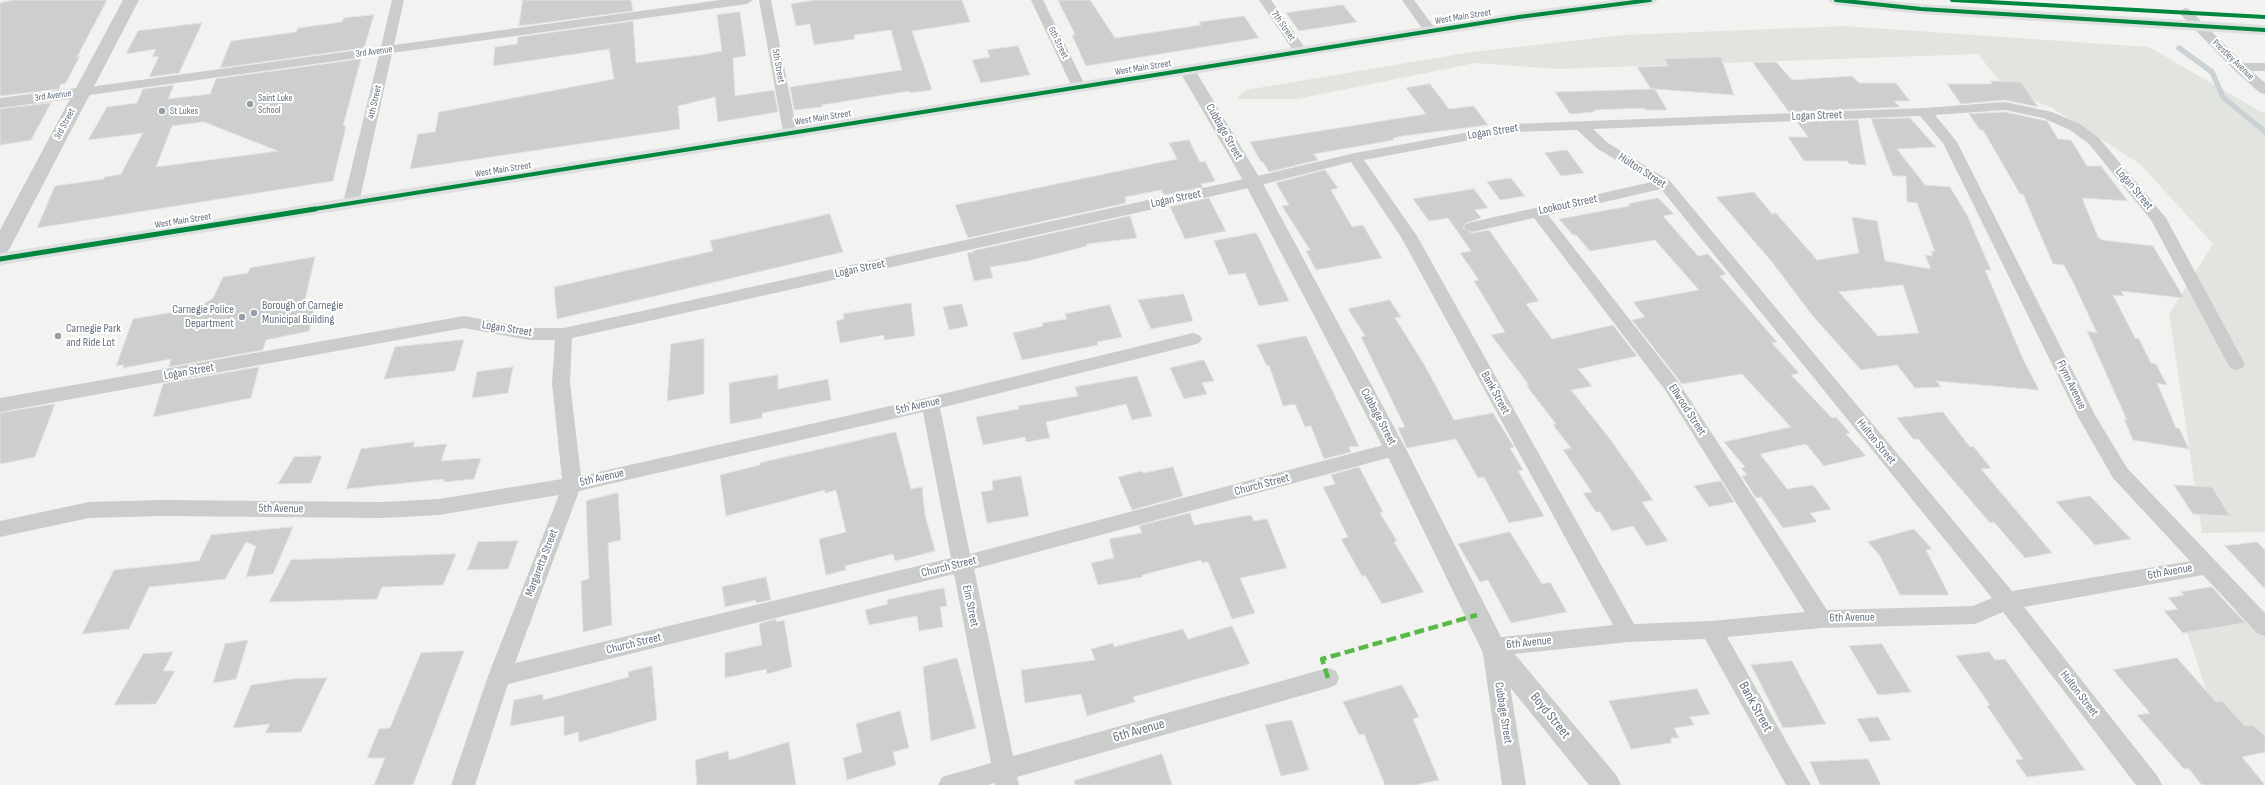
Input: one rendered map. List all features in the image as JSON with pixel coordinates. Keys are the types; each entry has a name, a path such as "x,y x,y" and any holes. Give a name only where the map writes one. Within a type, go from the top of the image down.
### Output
{"main road":[{"name":"West Main Street","path":"0,259 1570,9 1650,0"},
{"path":"1836,0 1921,9 2265,30"},
{"path":"1952,0 2265,17"}],"street":[{"name":"3rd Street","path":"0,248 131,0"},
{"name":"4th Street","path":"351,203 398,0"},
{"name":"3rd Avenue","path":"0,103 747,0"},
{"name":"5th Street","path":"765,0 790,132"},
{"name":"6th Street","path":"1038,0 1079,87"},
{"name":"7th Street","path":"1265,0 1301,52"},
{"path":"1408,0 1431,31"},
{"name":"Prestley Avenue","path":"2185,12 2239,67 2265,90"},
{"path":"2239,67 2265,67"},
{"name":"Cubbage Street","path":"1187,70 1253,182 1395,449 1493,647 1514,785"},
{"name":"Logan Street","path":"0,405 464,322 529,334 564,334 1253,182 1355,157 1513,128 1579,124 1924,112 2005,106 2047,115 2075,127 2094,141 2158,218 2236,364"},
{"name":"Flynn Avenue","path":"1924,112 1950,142 2087,417 2120,473 2265,627"},
{"name":"Hulton Street","path":"1579,124 1603,146 1665,184 2007,601 2150,785"},
{"name":"Bank Street","path":"1355,157 1409,236 1628,633"},
{"name":"Lookout Street","path":"1472,227 1665,184"},
{"name":"Ellwood Street","path":"1538,212 1671,385 1821,619"},
{"name":"Margaretta Street","path":"463,785 499,676 572,485 561,383 564,334"},
{"name":"5th Avenue","path":"0,529 89,510 162,508 397,509 439,507 572,485 930,404 1193,339"},
{"name":"Elm Street","path":"930,404 1005,777"},
{"name":"Church Street","path":"499,676 962,564 1395,449"},
{"name":"6th Avenue","path":"1493,647 1628,633 1711,630 1821,619 1975,615 2007,601 2206,566"},
{"name":"Bank Street","path":"1711,630 1798,785"},
{"name":"Boyd Street","path":"1493,647 1607,785"},
{"name":"6th Avenue","path":"950,785 1005,777 1328,678"}],"shaded area":[{"path":"1844,26 2149,47 2265,114 2265,532 2202,533 2169,314 2213,244 2140,164 2052,108 2006,89 1978,54 1557,69 1475,63 1297,99 1236,99 1246,90 1472,52 1624,35"},
{"path":"2180,610 2265,613 2265,755 2211,705"}],"building":[{"path":"14,0 107,0 77,57 80,56 65,84 61,84 59,89 0,96 0,3"},
{"path":"523,0 631,0 633,11 519,26"},
{"path":"815,0 962,0 970,22 912,31 932,90 910,93 909,91 822,105 822,107 794,110 790,87 902,70 891,30 854,35 855,39 814,45 810,24 796,26 791,4"},
{"path":"1058,0 1090,0 1115,38 1201,25 1199,22 1244,16 1259,38 1086,66 1072,35 1075,35"},
{"path":"1343,5 1357,22 1299,31 1286,13"},
{"path":"740,12 746,56 733,58 735,96 774,90 778,112 718,122 715,97 678,106 680,129 410,169 418,134 435,132 439,112 614,79 609,49 493,66 495,47 517,44 518,37 633,21 636,63 700,55 722,51 717,15"},
{"path":"374,15 364,48 220,68 231,41 296,32 298,28 342,22 344,18"},
{"path":"202,23 179,73 149,77 159,56 152,57 156,49 126,54 138,31"},
{"path":"1018,46 1030,75 981,83 972,60 990,57 987,50"},
{"path":"1721,57 1734,95 1651,89 1637,67 1668,66 1665,59"},
{"path":"361,59 343,126 346,126 333,181 37,228 55,186 104,179 105,177 121,174 143,133 88,140 107,107 137,103 143,89 174,85 168,99 210,94 216,79","holes":["204,122 278,151 156,167 172,126"]},
{"path":"1776,62 1792,80 1852,76 1859,83 1896,83 1910,101 1894,101 1900,107 1789,112 1753,63"},
{"path":"1990,81 2021,82 2038,107 2005,100 1961,104 1947,84 1992,84"},
{"path":"1430,84 1449,109 1474,106 1488,125 1402,136 1393,138 1394,140 1314,154 1318,160 1269,172 1263,162 1261,162 1250,142 1426,114 1406,88"},
{"path":"1655,89 1667,110 1646,110 1644,108 1594,110 1595,112 1570,114 1555,92"},
{"path":"51,103 31,140 0,145 0,109"},
{"path":"2005,112 2047,121 2058,139 2071,140 2087,166 2101,166 2128,201 2082,198 2098,237 2102,240 2153,246 2184,298 2121,291 2124,296 2113,295 2135,338 2139,339 2151,363 2156,364 2167,385 2157,383 2176,428 2179,428 2189,449 2133,440 2124,419 2127,420 2087,331 2097,333 2074,284 2064,265 2053,264 2023,194 2020,194 1983,130 1980,130 1969,114"},
{"path":"1910,118 1936,147 1897,149 1925,185 1950,187 1967,215 1991,270 1985,270 2023,359 2039,390 1936,381 1941,387 1915,388 1897,365 1861,370 1812,315 1772,262 1716,197 1754,192 1772,214 1776,213 1817,260 1859,253 1852,217 1877,221 1885,261 1931,269 1925,255 1933,256 1931,251 1935,252 1917,203 1907,202 1906,176 1893,176 1871,119","holes":["1903,285 1919,333 1878,336 1839,292"]},
{"path":"1858,120 1866,165 1850,164 1847,161 1804,161 1788,137 1808,137 1797,122"},
{"path":"1189,140 1200,162 1205,161 1215,181 1201,184 1203,187 1164,195 1161,190 1125,197 1126,203 968,238 955,205 1177,159 1169,143"},
{"path":"1567,150 1584,173 1561,176 1545,153"},
{"path":"1325,170 1338,188 1331,190 1352,227 1363,225 1382,258 1316,270 1306,251 1310,250 1282,206 1289,205 1276,183"},
{"path":"1511,178 1525,196 1500,200 1487,182"},
{"path":"1474,189 1488,208 1475,210 1481,218 1466,223 1463,228 1472,233 1489,230 1539,301 1526,304 1552,339 1613,325 1637,356 1578,369 1592,386 1571,390 1610,439 1653,500 1642,502 1668,541 1646,546 1633,526 1612,531 1600,512 1596,512 1583,493 1592,492 1563,450 1571,448 1553,425 1556,424 1526,385 1529,385 1491,335 1505,332 1474,281 1479,280 1460,253 1471,251 1448,218 1429,221 1413,199"},
{"path":"1209,198 1226,231 1185,239 1170,207"},
{"path":"1658,198 1674,214 1663,216 1698,256 1708,254 1726,274 1720,276 1777,342 1772,343 1799,373 1791,375 1832,418 1836,417 1850,433 1846,434 1866,456 1824,466 1806,444 1760,454 1787,489 1813,485 1831,509 1810,513 1817,522 1783,528 1761,497 1756,498 1742,476 1747,475 1741,468 1745,467 1724,442 1791,427 1742,374 1682,384 1632,320 1645,317 1633,302 1699,290 1655,240 1590,251 1559,219 1630,206 1628,204"},
{"path":"830,214 843,252 557,319 554,287 713,251 710,241"},
{"path":"1130,216 1137,238 1086,244 1087,246 1027,261 990,267 993,278 974,281 967,253"},
{"path":"1256,233 1289,301 1259,306 1245,273 1229,275 1214,241"},
{"name":"Borough of Carnegie Municipal Building","path":"315,257 304,304 316,301 309,331 266,340 263,350 169,367 171,359 123,368 124,365 116,366 133,319 198,308 213,298 223,277 248,273 250,268"},
{"path":"1184,294 1193,321 1151,329 1138,300"},
{"path":"1390,300 1401,317 1395,318 1425,366 1454,420 1493,413 1514,447 1510,448 1523,470 1518,471 1544,516 1509,523 1484,477 1478,478 1456,439 1407,448 1398,428 1405,427 1361,337 1365,336 1348,309"},
{"path":"911,303 915,336 884,340 884,335 840,343 836,321 844,319 843,314"},
{"path":"962,304 968,326 949,330 943,307"},
{"path":"1110,305 1122,337 1097,342 1098,345 1022,360 1013,333 1043,326 1042,323 1067,319 1065,314"},
{"path":"1306,336 1359,446 1349,447 1351,452 1324,459 1311,426 1305,427 1295,404 1283,406 1269,365 1267,366 1257,345"},
{"path":"704,339 704,394 667,401 671,344"},
{"path":"464,340 455,371 384,379 395,347"},
{"path":"1204,360 1214,381 1202,383 1207,394 1184,399 1170,368"},
{"path":"259,367 251,398 153,417 163,384"},
{"path":"513,367 508,393 472,398 477,372"},
{"path":"778,375 778,389 828,379 831,400 762,413 762,418 730,424 729,383"},
{"path":"1137,376 1152,416 1132,420 1126,404 1046,422 1050,438 1026,442 1025,437 983,445 976,417 1019,409 1018,406 1078,396 1075,387"},
{"path":"55,404 35,457 0,464 0,413"},
{"path":"1943,412 1970,447 1973,446 1991,468 1981,469 2052,553 2025,558 1994,522 1990,523 1918,439 1913,439 1897,418"},
{"path":"896,432 911,489 922,487 925,515 935,551 895,561 893,554 845,566 846,570 826,575 819,539 846,532 836,490 825,493 825,490 726,516 720,475 760,465 760,463"},
{"path":"415,442 413,447 447,444 441,461 481,458 474,479 444,482 444,479 346,489 361,449"},
{"path":"322,456 311,483 278,484 294,457"},
{"path":"1173,467 1183,496 1132,510 1118,477 1142,471 1143,473"},
{"path":"1359,467 1383,512 1380,513 1397,541 1394,542 1424,592 1382,604 1365,575 1362,576 1341,539 1348,537 1323,487 1335,484 1331,475"},
{"path":"1021,476 1029,516 987,523 981,492 993,490 992,481"},
{"path":"1721,481 1734,502 1709,507 1694,486"},
{"path":"2174,485 2212,487 2230,516 2193,514"},
{"path":"618,493 621,540 608,543 612,625 583,632 581,581 589,579 586,501"},
{"path":"2090,496 2131,539 2095,545 2056,502"},
{"path":"1190,513 1194,525 1251,515 1254,521 1267,519 1287,568 1240,578 1255,613 1232,619 1208,562 1202,563 1201,560 1142,575 1142,577 1098,585 1091,563 1114,558 1109,539 1142,533 1139,526"},
{"path":"293,527 273,574 246,577 256,546 246,542 225,579 149,587 129,629 82,634 114,570 199,561 211,535"},
{"path":"1914,529 1932,549 1926,550 1949,595 1900,595 1880,556 1868,542"},
{"path":"1510,532 1542,584 1550,582 1567,612 1511,623 1488,580 1480,582 1458,544"},
{"path":"518,541 508,569 467,570 478,542"},
{"path":"2257,542 2265,550 2265,589 2225,546"},
{"path":"456,554 443,585 382,587 377,599 269,602 291,560"},
{"path":"766,577 771,600 756,603 756,600 725,607 722,587"},
{"path":"2212,587 2245,623 2183,633 2164,611 2178,609 2168,598 2184,595 2181,592"},
{"path":"944,588 947,606 940,607 943,627 919,631 917,616 869,625 865,610 888,604 887,600"},
{"path":"776,619 776,622 784,620 792,667 767,674 766,669 725,678 725,653 762,645 759,624"},
{"path":"1232,626 1250,664 1133,697 1135,702 1087,716 1081,694 1025,703 1021,670 1095,660 1091,649 1113,643 1114,647 1183,629 1188,639"},
{"path":"248,640 236,679 213,683 225,644"},
{"path":"1882,644 1911,692 1878,695 1849,646"},
{"path":"464,651 413,785 374,785 385,758 367,758 379,729 390,728 421,653"},
{"path":"173,652 163,671 175,671 156,704 114,705 143,654"},
{"path":"1989,652 1995,660 2005,659 2085,770 2027,777 2015,760 2023,759 1987,706 1990,705 1956,656"},
{"path":"957,658 976,728 931,741 923,667"},
{"path":"2177,658 2216,702 2222,701 2245,726 2253,725 2265,736 2265,752 2242,757 2265,785 2202,785 2188,768 2184,769 2137,715 2150,713 2113,670"},
{"path":"1792,661 1826,724 1783,728 1751,665"},
{"path":"652,666 657,720 579,742 578,732 564,736 564,716 510,726 514,700 543,694 543,700 629,677 628,672"},
{"path":"327,678 301,732 265,733 270,724 233,728 251,685 292,679"},
{"path":"1402,685 1419,717 1413,719 1439,780 1415,785 1385,785 1364,734 1359,735 1343,702"},
{"path":"1697,689 1710,714 1690,717 1694,725 1674,728 1679,738 1671,738 1671,743 1631,749 1609,701"},
{"path":"900,711 909,748 893,752 896,765 847,780 843,758 862,752 856,724"},
{"path":"1878,717 1891,740 1870,742 1857,719"},
{"path":"1292,720 1309,770 1281,776 1265,725"},
{"path":"789,742 796,785 697,785 695,760 728,751 729,760"},
{"path":"1162,754 1172,785 1075,785 1074,781"},
{"path":"1868,759 1881,785 1820,785 1810,762"}],"waterway":[{"path":"2179,48 2212,72 2223,97 2265,132"}],"marked path":[{"path":"1328,678 1322,659 1477,615"}],"cycle path":[{"path":"0,259 1519,17 1650,0"},
{"path":"1836,0 1921,9 2265,30"},
{"path":"1952,0 2265,17"}],"place":[{"name":"Saint Luke School","path":"250,104"},
{"name":"St Lukes","path":"162,111"},
{"name":"Borough of Carnegie Municipal Building","path":"254,313"},
{"name":"Carnegie Police Department","path":"242,317"},
{"name":"Carnegie Park and Ride Lot","path":"58,336"}]}
